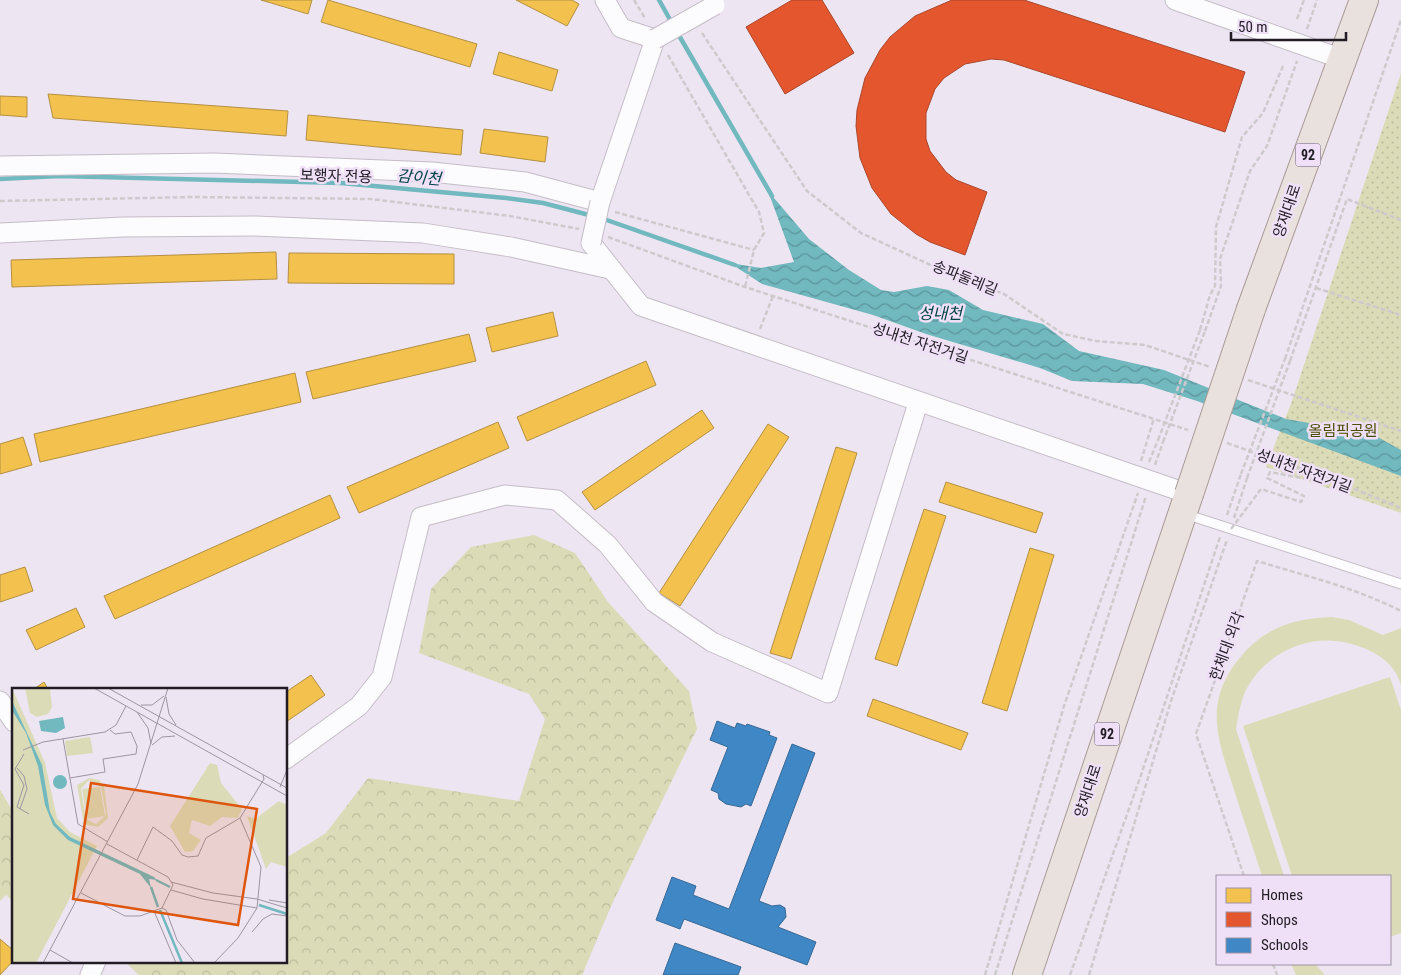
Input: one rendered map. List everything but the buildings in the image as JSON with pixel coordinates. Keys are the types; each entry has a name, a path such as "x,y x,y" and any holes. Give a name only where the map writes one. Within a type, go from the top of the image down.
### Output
{"main road":[{"name":"양재대로","path":"1027,975 1250,309 1364,0"}],"street":[{"path":"605,0 621,28 656,36 717,2"},
{"path":"1175,0 1342,59"},
{"path":"656,36 604,206 591,242 610,269 641,306 1139,478 1186,504"},
{"path":"0,166 214,163 432,172 525,182 604,206"},
{"path":"0,233 123,227 254,226 423,233 511,247 610,269"},
{"path":"288,758 359,706 382,677 421,517 505,494 557,500 608,545 654,602 712,642 828,693 918,403"},
{"path":"0,701 12,719"},
{"path":"90,975 96,962"}],"lane":[{"path":"1186,504 1227,528 1401,584"}],"path":[{"name":"성내천 자전거길","path":"634,0 759,212 764,233 754,250 746,287 1191,431"},
{"path":"1297,19 1304,0"},
{"path":"1089,975 1171,701 1227,528 1241,474 1285,358 1401,20"},
{"name":"송파둘레길","path":"700,30 807,190 861,233 935,267 1004,294 1063,334 1096,341 1146,345 1219,370"},
{"path":"1139,478 1158,440 1200,330 1210,294 1215,286 1216,227 1242,137 1263,113 1283,66"},
{"path":"1163,442 1221,286 1220,259 1250,172 1267,146 1284,99"},
{"path":"1070,975 1227,528 1290,361 1347,199 1401,220"},
{"path":"604,206 754,250"},
{"path":"1316,288 1401,315"},
{"path":"754,346 773,296"},
{"path":"1246,379 1401,432"},
{"path":"985,975 1064,706 1139,478 1154,418"},
{"name":"성내천 자전거길","path":"1219,440 1401,508"},
{"path":"1227,528 1261,489 1301,502 1304,496 1267,478 1270,472 1348,487"},
{"path":"995,975 1133,536"},
{"name":"한체대 외각","path":"1244,875 1196,734 1257,561 1354,591 1401,611"}],"green space":[{"name":"올림픽공원","path":"1401,73 1401,513 1266,467 1292,401"},
{"path":"534,535 575,553 608,602 689,691 697,729 612,904 582,975 139,975 125,962 288,962 288,857 326,833 368,778 519,801 545,719 529,694 419,653 431,589 471,547"},
{"path":"1332,617 1349,620 1383,635 1401,628 1401,685 1391,666 1374,653 1344,642 1327,640 1310,642 1279,654 1254,677 1243,697 1236,729 1284,875 1262,875 1223,755 1217,721 1218,705 1222,688 1230,672 1252,645 1262,637 1283,626 1307,619"},
{"path":"1390,677 1401,710 1401,933 1391,937 1391,875 1292,875 1243,726"},
{"path":"0,790 12,810 12,900 6,895 0,901"},
{"path":"1291,965 1316,965 1325,975 1296,975"}],"water":[{"name":"성내천","path":"768,191 809,239 849,270 881,290 894,292 927,286 949,290 983,310 1043,324 1079,351 1164,370 1286,419 1338,428 1365,430 1401,450 1401,476 1197,401 1143,384 1072,381 1040,368 926,334 873,315 762,284 730,263 761,268 794,262"}],"waterway":[{"name":"성내천","path":"659,0 673,25"},
{"name":"성내천","path":"677,32 772,196"},
{"name":"감이천","path":"0,179 59,176 341,183 506,198 543,203 593,216"},
{"name":"감이천","path":"601,218 735,265"}]}
